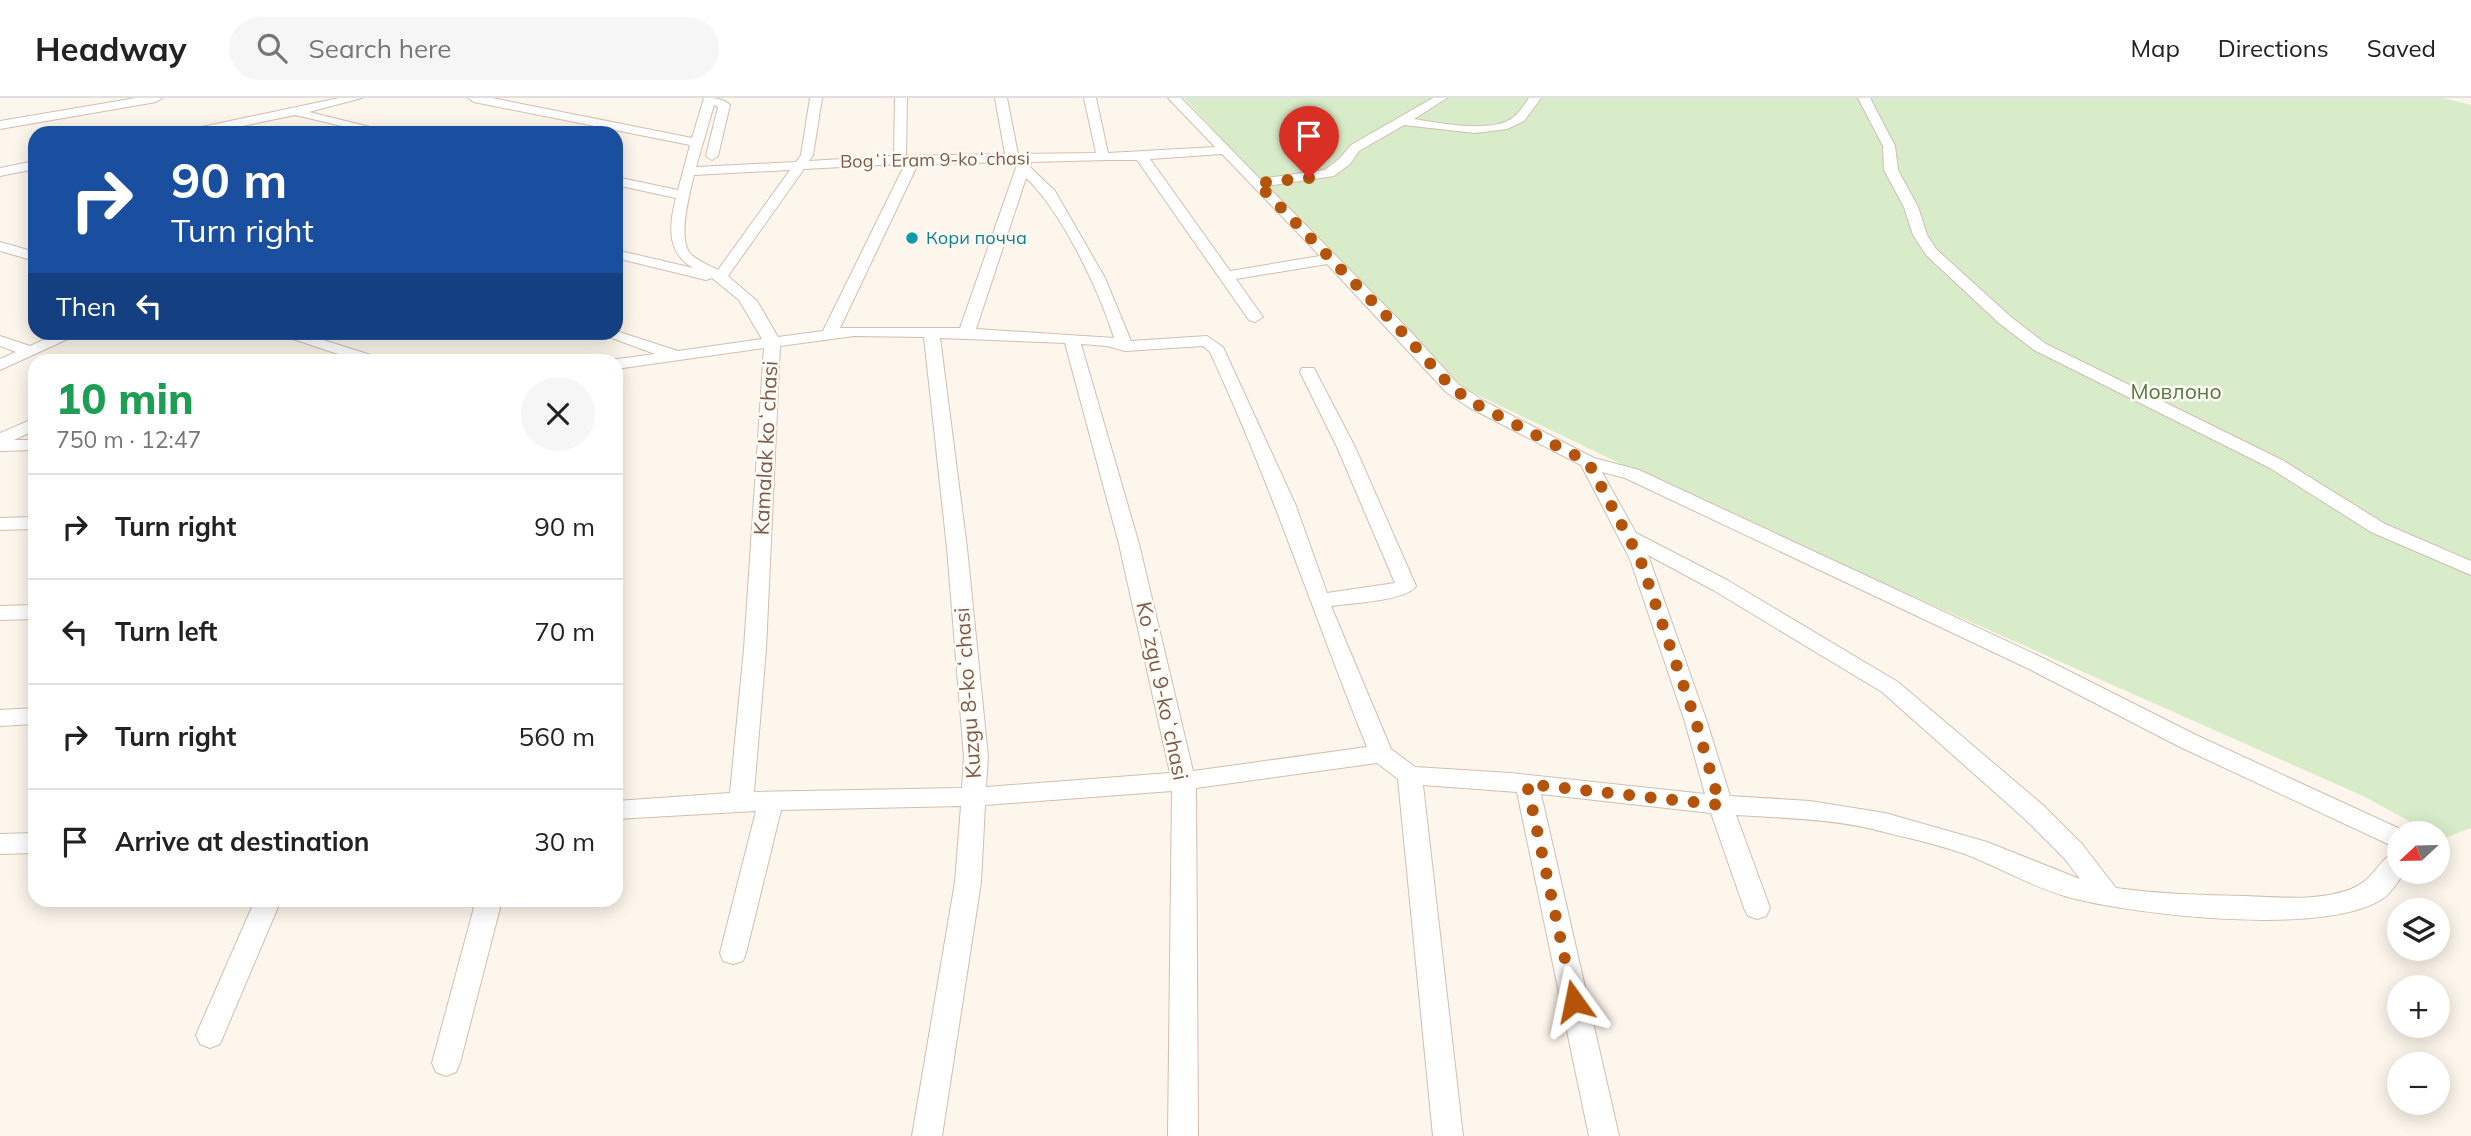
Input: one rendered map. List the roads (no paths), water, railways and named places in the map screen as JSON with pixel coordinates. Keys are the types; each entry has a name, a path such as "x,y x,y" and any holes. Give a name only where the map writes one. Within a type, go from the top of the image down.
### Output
{"street":[{"path":"58,98 69,113"},
{"path":"0,125 156,98"},
{"path":"286,98 300,110 361,126"},
{"path":"225,126 356,98"},
{"path":"474,98 613,126"},
{"path":"623,256 724,279 807,155 816,98"},
{"path":"829,334 906,160 901,98"},
{"path":"1002,98 1020,162 1048,191 1098,278 1125,346"},
{"path":"1090,98 1103,158"},
{"path":"1174,98 1404,334 1452,388 1476,404 1588,462 1632,474 2035,663 2188,741 2387,832"},
{"path":"1257,183 1329,173 1345,161 1355,148 1441,98"},
{"path":"1402,121 1459,127 1499,127 1515,122 1535,98"},
{"path":"1864,98 1889,146 1891,170 1911,207 1920,235 1931,252 2025,337 2068,362 2276,464 2378,528 2471,569"},
{"path":"710,99 724,105 712,156"},
{"name":"Kamalak koʻchasi","path":"710,99 683,195 677,234 682,253 724,279 756,308 772,342 755,649 741,802"},
{"path":"623,128 697,143"},
{"name":"Bogʻi Eram 9-koʻchasi","path":"689,171 906,160 1020,162 1225,150"},
{"path":"1141,156 1255,317"},
{"path":"967,332 1020,162"},
{"path":"0,172 28,166"},
{"path":"17,168 28,171"},
{"path":"623,182 683,195"},
{"path":"0,246 28,255"},
{"path":"1227,276 1329,259"},
{"path":"623,363 854,331 967,332 1108,341 1125,346 1144,347 1207,341 1217,350 1286,506 1319,601 1381,754 1410,775 1527,784 1720,805 1810,810 1885,822 1978,849 2065,886 2108,897 2157,904 2310,909 2353,900 2376,889 2387,875"},
{"name":"Kuzgu 8-koʻchasi","path":"927,1136 968,882 976,757 957,548 931,332"},
{"path":"623,338 677,356"},
{"name":"Koʻzgu 9-koʻchasi","path":"1072,339 1129,544 1184,781 1183,1136"},
{"path":"0,365 57,340"},
{"path":"306,340 352,354"},
{"path":"0,341 31,352"},
{"path":"1308,372 1341,436 1406,586 1396,590 1319,601"},
{"path":"0,440 28,426"},
{"path":"0,446 28,445"},
{"path":"1588,462 1631,538 1665,627 1720,805 1757,908"},
{"path":"0,524 28,523"},
{"path":"1631,538 1720,585 1890,687 2035,813 2073,851 2108,897"},
{"path":"0,613 28,612"},
{"path":"0,718 28,716"},
{"path":"623,810 741,802 974,797 1184,781 1381,754"},
{"path":"1410,775 1448,1136"},
{"path":"1527,784 1604,1136"},
{"path":"733,953 771,801"},
{"path":"0,844 28,843"},
{"path":"210,1035 265,907"},
{"path":"446,1063 487,907"}],"place":[{"name":"Кори почча","path":"912,238"}],"park label":[{"name":"Мовлоно","path":"2176,392"}]}
